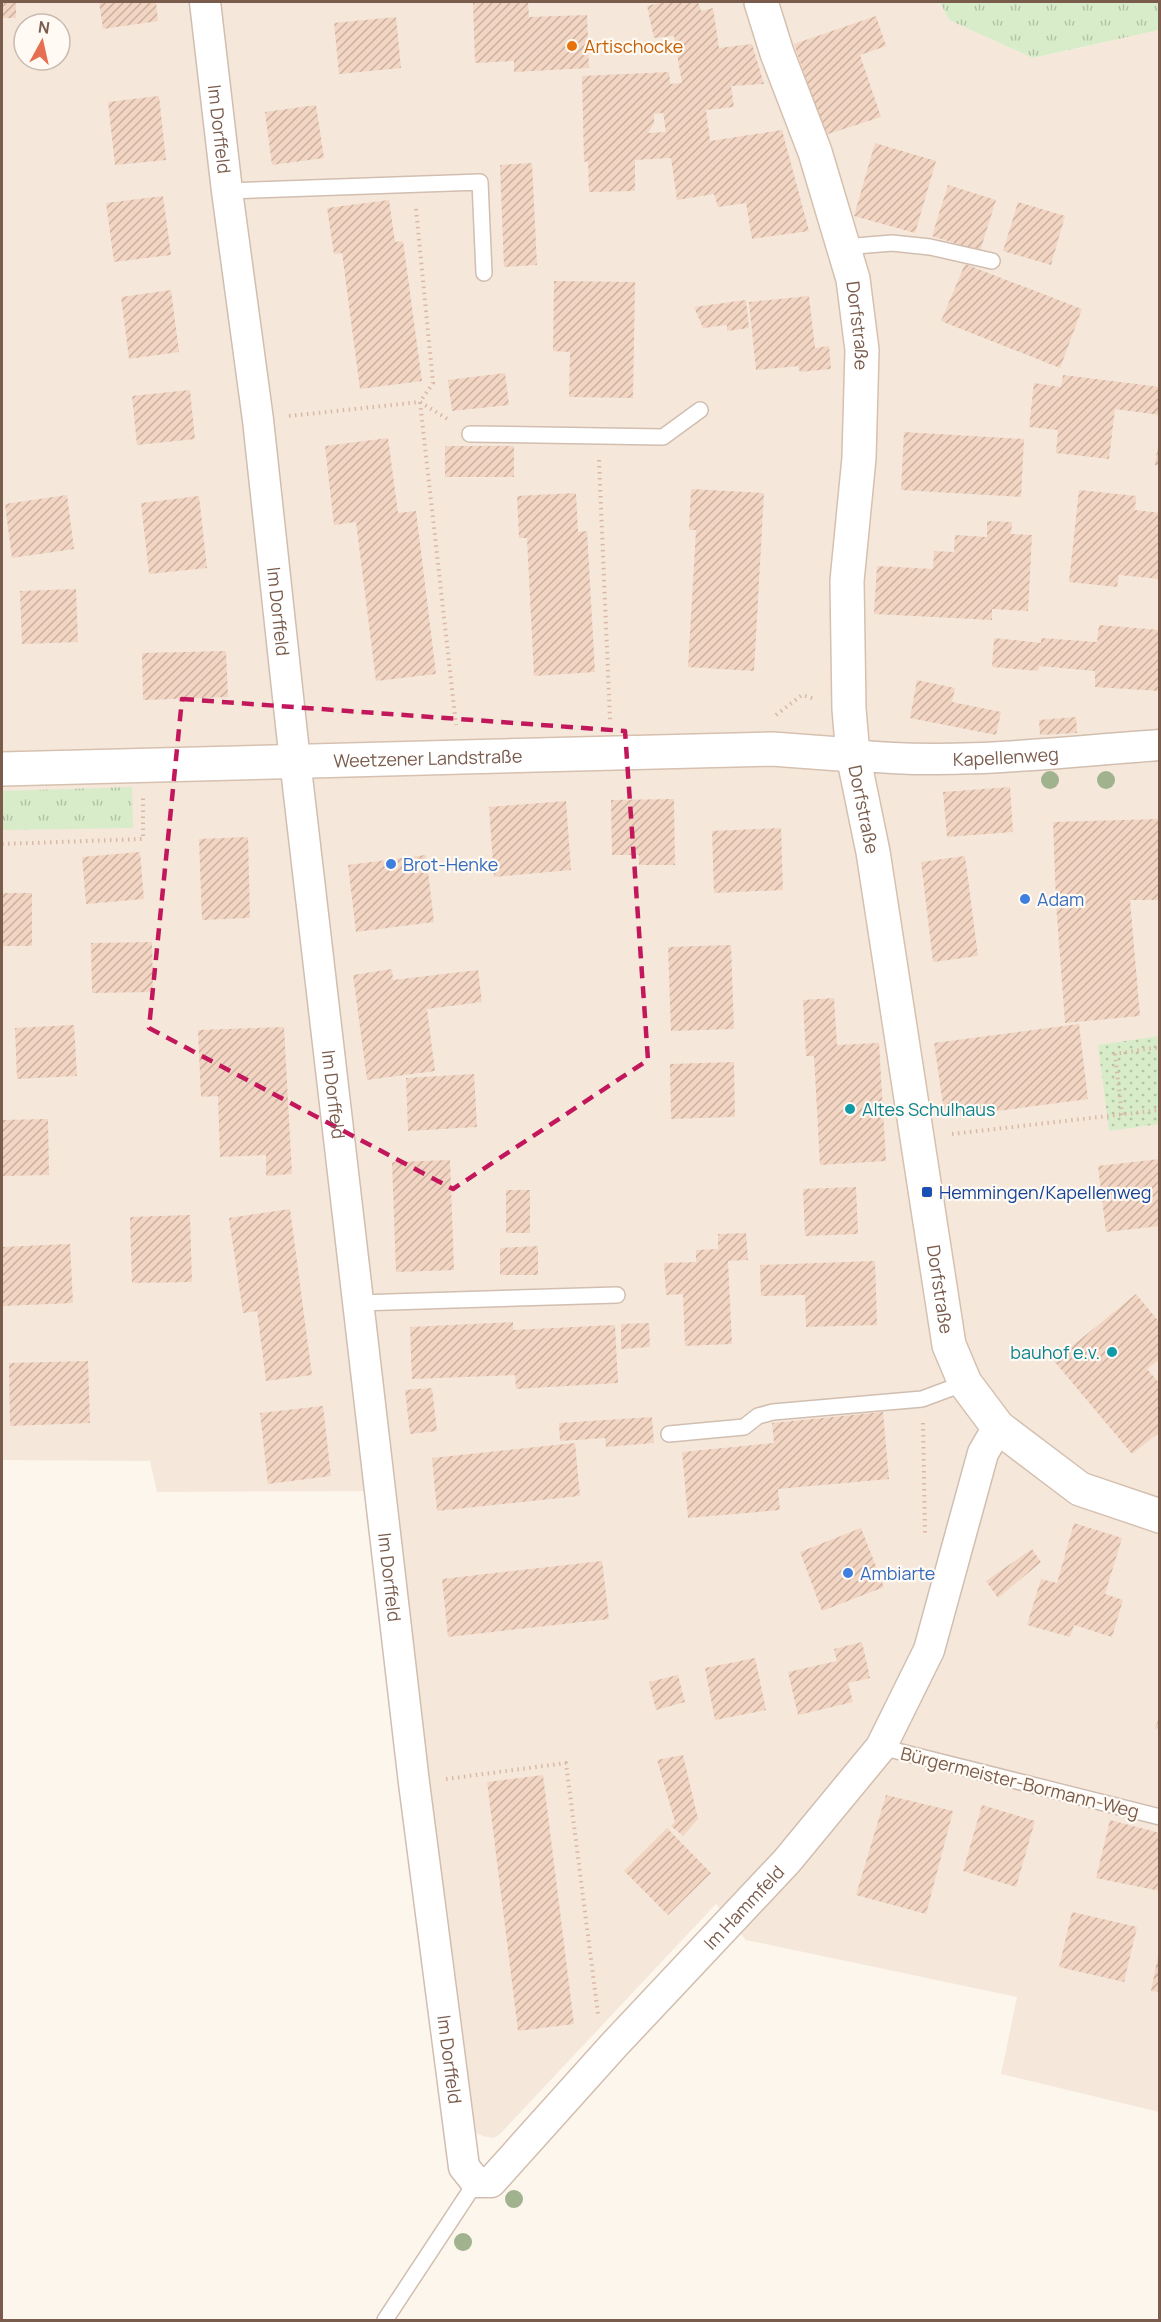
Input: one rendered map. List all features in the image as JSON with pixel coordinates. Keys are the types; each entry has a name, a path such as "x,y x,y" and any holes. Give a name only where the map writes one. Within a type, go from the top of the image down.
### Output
{"main road":[{"name":"Dorfstraße","path":"761,2 777,52 815,152 853,279 862,350 859,458 847,581 849,709 853,755 873,852 919,1137 949,1345 965,1383 998,1427 1080,1489 1160,1516"},
{"name":"Weetzener Landstraße","path":"2,769 772,749 853,755"}],"street":[{"name":"Im Dorffeld","path":"205,2 227,191 258,420 414,1783 464,2167 476,2182"},
{"name":"Kapellenweg","path":"853,755 943,760 1160,745"},
{"name":"Im Hammfeld","path":"476,2182 491,2182 614,2045 787,1861 881,1747 929,1650 982,1453 998,1427"}],"lane":[{"path":"227,191 480,182 484,273"},
{"path":"844,247 892,243 930,247 992,261"},
{"path":"470,434 663,437 700,410"},
{"path":"358,1303 617,1295"},
{"path":"669,1434 744,1427 758,1416 773,1412 922,1399 965,1383"},
{"name":"Bürgermeister-Bormann-Weg","path":"881,1747 1160,1817"},
{"path":"385,2320 476,2182"}],"path":[{"path":"413,184 434,383 420,402 456,728"},
{"path":"258,420 420,402 470,434"},
{"path":"598,436 610,723"},
{"path":"773,717 802,695 849,709"},
{"path":"2,844 142,839 144,765"},
{"path":"1122,1115 1115,1054 1160,1047"},
{"path":"919,1137 1160,1110"},
{"path":"922,1399 925,1541"},
{"path":"414,1783 566,1763 601,2032 614,2045"}],"highlighted area":[{"path":"182,699 625,731 648,1060 453,1189 149,1028"}],"shaded area":[{"path":"2,2 940,2 949,20 1034,58 1159,30 1159,2112 1001,2074 1017,1997 746,1940 716,1904 499,2135 493,2138 476,2133 430,1787 396,1491 157,1492 150,1461 2,1460"}],"green space":[{"path":"940,2 1159,2 1159,30 1033,58 949,20"},
{"path":"132,787 133,828 2,830 2,791"},
{"path":"1159,1036 1159,1124 1109,1131 1098,1045"}],"building":[{"path":"2,2 16,2 16,12 12,12 12,18 2,18"},
{"path":"99,2 156,2 158,21 103,29"},
{"path":"473,2 528,2 529,17 587,15 589,68 514,72 514,61 475,63"},
{"path":"664,2 698,2 701,11 713,8 719,48 752,44 764,84 731,86 734,107 706,110 710,141 782,130 809,231 752,239 746,203 718,207 714,194 677,200 671,158 635,160 635,191 589,192 588,161 584,162 582,76 669,72 670,84 682,83 674,36 654,38 647,6","holes":["663,113 666,132 648,133 654,123 654,114"]},
{"path":"876,16 886,46 860,55 881,117 825,135 794,44"},
{"path":"396,17 401,68 339,74 334,23"},
{"path":"159,96 166,160 115,165 108,102"},
{"path":"316,105 324,158 272,165 265,112"},
{"path":"875,143 936,161 915,233 854,216"},
{"path":"532,163 537,265 504,267 500,165"},
{"path":"948,185 996,200 980,251 932,236"},
{"path":"163,196 171,255 114,262 106,203"},
{"path":"389,200 395,242 403,241 422,381 360,389 342,253 334,254 327,208"},
{"path":"1018,202 1065,216 1051,265 1003,251"},
{"path":"965,264 1082,309 1060,368 941,321"},
{"path":"554,281 635,282 633,398 569,397 570,352 553,351"},
{"path":"171,290 179,352 129,359 121,297"},
{"path":"809,296 815,348 829,346 831,369 800,372 798,366 756,370 749,302"},
{"path":"746,300 749,328 727,331 727,325 703,328 694,307"},
{"path":"505,373 509,405 452,411 448,380"},
{"path":"1063,375 1160,387 1160,415 1115,409 1109,459 1056,453 1058,430 1029,427 1034,383 1061,387"},
{"path":"190,390 195,439 137,445 132,396"},
{"path":"904,432 1024,439 1021,497 901,490"},
{"path":"388,438 398,513 416,511 436,674 376,681 356,522 334,525 325,446"},
{"path":"1158,445 1160,445 1160,466 1155,465"},
{"path":"445,446 514,446 514,477 445,477"},
{"path":"691,489 764,493 754,671 688,667 696,530 689,530"},
{"path":"1079,490 1136,496 1135,510 1160,513 1160,579 1119,575 1117,587 1069,582"},
{"path":"576,493 578,532 587,531 595,672 534,676 527,538 519,538 517,496"},
{"path":"67,495 74,549 12,558 5,504"},
{"path":"199,496 207,568 149,574 141,503"},
{"path":"987,521 1012,522 1011,534 1032,535 1028,611 992,609 992,620 874,614 877,566 933,569 934,551 954,552 955,535 987,537"},
{"path":"76,589 78,642 22,644 20,591"},
{"path":"1099,625 1160,630 1160,691 1095,687 1095,671 1039,666 1038,671 992,667 994,638 1041,643 1041,638 1097,642"},
{"path":"226,651 228,697 143,700 142,653"},
{"path":"917,680 955,688 952,702 1001,712 996,735 910,718"},
{"path":"1076,717 1077,733 1040,735 1039,720"},
{"path":"1010,787 1013,832 947,837 943,792"},
{"path":"674,799 675,865 639,865 639,855 612,855 611,800"},
{"path":"566,801 571,870 494,877 489,807"},
{"path":"1160,819 1160,900 1130,900 1140,1016 1065,1023 1056,903 1053,822"},
{"path":"781,828 783,890 714,893 712,831"},
{"path":"248,837 250,918 202,920 199,839"},
{"path":"140,852 144,899 86,904 82,857"},
{"path":"426,855 434,922 356,932 348,865"},
{"path":"965,856 978,956 933,962 921,862"},
{"path":"2,893 32,893 32,946 2,946"},
{"path":"152,942 153,992 92,993 91,943"},
{"path":"731,945 734,1029 671,1031 668,947"},
{"path":"392,969 393,980 478,970 482,1002 427,1009 435,1071 367,1080 353,975"},
{"name":"Altes Schulhaus","path":"834,998 837,1045 879,1043 886,1161 820,1165 814,1056 806,1056 803,1000"},
{"path":"1079,1024 1088,1099 945,1118 934,1043"},
{"path":"74,1025 77,1076 17,1079 15,1028"},
{"path":"284,1027 292,1174 266,1176 266,1155 220,1157 218,1096 201,1097 198,1030"},
{"path":"734,1062 735,1117 671,1119 670,1064"},
{"path":"474,1074 477,1127 408,1131 406,1078"},
{"path":"48,1119 49,1175 2,1176 2,1120"},
{"path":"1160,1159 1160,1226 1106,1232 1098,1166"},
{"path":"450,1160 454,1270 396,1272 392,1162"},
{"path":"856,1187 858,1234 805,1236 803,1189"},
{"path":"506,1190 530,1190 530,1233 506,1233"},
{"path":"290,1209 312,1375 266,1381 257,1311 243,1313 229,1218"},
{"path":"190,1215 192,1282 132,1283 130,1217"},
{"path":"746,1233 748,1260 728,1261 732,1344 685,1346 683,1294 666,1295 664,1263 696,1262 696,1250 718,1249 718,1234"},
{"path":"70,1244 73,1303 2,1306 2,1247"},
{"path":"538,1246 538,1275 500,1275 500,1248"},
{"path":"875,1261 877,1325 806,1327 805,1295 761,1296 760,1265"},
{"path":"1136,1294 1160,1323 1160,1359 1147,1369 1160,1384 1160,1432 1132,1454 1054,1361"},
{"path":"513,1322 513,1330 615,1325 618,1383 516,1389 515,1375 412,1379 410,1327"},
{"path":"649,1323 650,1347 621,1349 621,1324"},
{"path":"88,1361 90,1423 10,1426 9,1363"},
{"path":"432,1388 437,1431 410,1434 405,1390"},
{"path":"323,1406 331,1476 268,1484 260,1413"},
{"path":"883,1412 889,1479 778,1489 780,1510 688,1518 682,1452 774,1443 772,1423"},
{"path":"652,1417 654,1443 606,1447 605,1438 560,1441 559,1423"},
{"path":"575,1443 580,1496 437,1511 432,1458"},
{"path":"1074,1523 1122,1538 1105,1594 1123,1600 1112,1637 1074,1625 1070,1637 1027,1625 1041,1579 1057,1583"},
{"path":"861,1528 884,1587 822,1611 800,1552"},
{"path":"1032,1549 1041,1562 998,1598 986,1581"},
{"path":"602,1561 609,1619 448,1637 442,1579"},
{"path":"862,1642 870,1678 848,1683 853,1702 798,1715 788,1672 837,1661 834,1649"},
{"path":"755,1658 766,1710 715,1720 705,1668"},
{"path":"678,1675 685,1702 656,1710 649,1682"},
{"path":"1160,1715 1160,1730 1155,1728"},
{"path":"683,1755 698,1819 683,1836 671,1826 675,1822 657,1760"},
{"path":"543,1775 574,2024 518,2031 487,1782"},
{"path":"886,1795 953,1811 926,1914 856,1895"},
{"path":"982,1805 1035,1821 1016,1887 963,1871"},
{"path":"1110,1820 1160,1833 1160,1891 1096,1878"},
{"path":"667,1828 711,1873 668,1915 624,1871"},
{"path":"1072,1912 1137,1927 1124,1982 1059,1967"},
{"path":"1158,1956 1160,1956 1160,1992 1151,1991"}],"place":[{"name":"Artischocke","path":"572,46"},
{"name":"Brot-Henke","path":"391,864"},
{"name":"Adam","path":"1025,899"},
{"name":"Altes Schulhaus","path":"850,1109"},
{"name":"Hemmingen/Kapellenweg","path":"927,1192"},
{"name":"bauhof e.v.","path":"1112,1352"},
{"name":"Ambiarte","path":"848,1573"}]}
